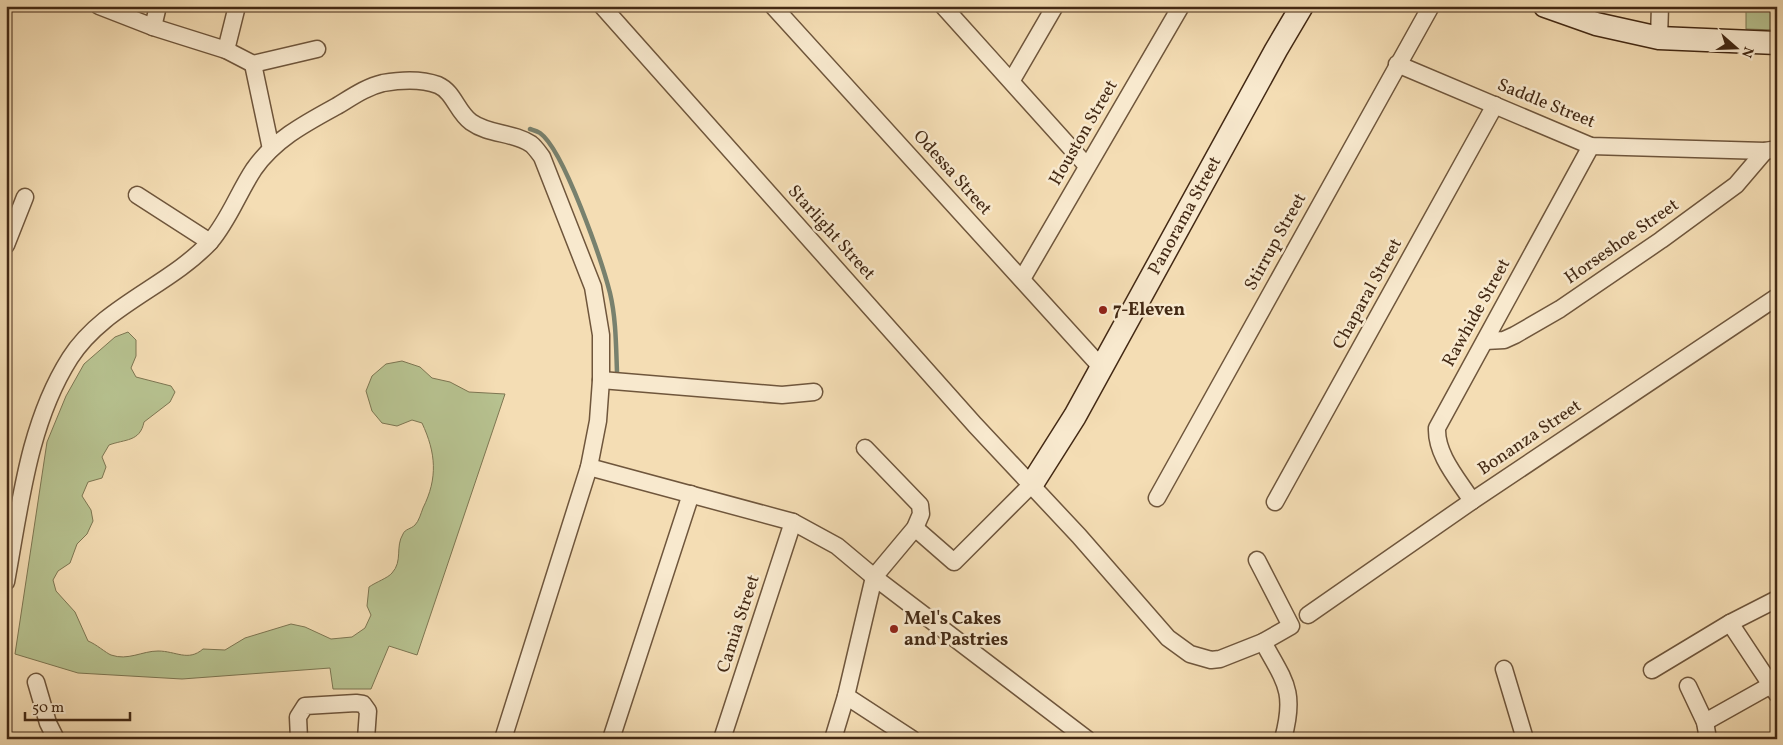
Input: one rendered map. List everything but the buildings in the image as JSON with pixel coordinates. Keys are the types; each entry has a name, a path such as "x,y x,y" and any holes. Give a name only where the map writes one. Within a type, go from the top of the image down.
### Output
{"street":[{"path":"99,6 153,27 226,50 253,64 317,49"},
{"path":"153,27 158,6"},
{"path":"226,50 238,6"},
{"name":"Starlight Street","path":"602,6 975,425 1032,484 1168,638 1201,658 1220,659 1263,642 1292,625 1257,560"},
{"name":"Odessa Street","path":"773,6 1102,368"},
{"path":"943,6 1012,80 1087,166"},
{"path":"1012,80 1055,6"},
{"name":"Houston Street","path":"1022,279 1181,6"},
{"name":"Panorama Street","path":"915,528 954,562 1032,484 1054,452 1102,368 1302,6"},
{"name":"Stirrup Street","path":"1157,498 1431,6"},
{"path":"1546,6 1596,24 1659,38 1777,43"},
{"path":"1659,38 1660,6"},
{"path":"253,64 271,148"},
{"name":"Saddle Street","path":"1397,64 1591,146 1771,150"},
{"path":"6,582 32,447 43,415 70,358 88,336 188,261 210,242 237,202 253,170 271,148 294,130 368,88 406,81 435,84 443,88 462,114 476,126 531,144 542,157 593,287 600,334 602,380 598,421 589,467 503,739"},
{"name":"Chaparal Street","path":"1275,502 1495,105"},
{"name":"Rawhide Street","path":"1472,501 1441,451 1436,440 1437,428 1591,146"},
{"name":"Horseshoe Street","path":"1485,341 1504,340 1560,309 1661,240 1736,185 1771,150"},
{"path":"137,195 210,242"},
{"path":"6,245 25,197"},
{"name":"Bonanza Street","path":"1308,615 1472,501 1777,297"},
{"path":"602,380 782,395 814,392"},
{"path":"833,739 846,696 874,577 915,528 921,514 920,505 865,448"},
{"path":"589,467 793,522 837,546 874,577 1087,739"},
{"path":"611,739 691,494"},
{"name":"Camia Street","path":"722,739 793,522"},
{"path":"1652,670 1777,599"},
{"path":"1705,722 1774,690 1730,624"},
{"path":"1263,642 1288,690 1290,703 1283,739"},
{"path":"1504,669 1525,739"},
{"path":"36,682 48,724 56,739"},
{"path":"1688,686 1705,722 1708,739"},
{"path":"846,696 912,739"},
{"path":"299,739 298,717 305,706 356,703 363,704 368,711 366,739"}],"green space":[{"path":"1746,6 1777,6 1777,30 1746,29"},
{"path":"128,332 136,340 136,356 131,368 136,377 171,386 175,392 170,402 144,422 139,433 131,439 109,445 102,457 106,467 102,478 88,482 82,496 91,510 93,521 87,534 77,544 70,563 58,571 53,580 56,591 75,612 88,641 117,657 158,651 192,655 203,649 225,650 245,638 291,624 305,627 331,639 352,637 365,628 371,615 367,606 369,587 388,577 395,568 401,539 404,532 418,521 428,497 433,476 430,445 422,423 412,420 397,426 382,423 372,411 366,391 372,376 386,364 402,361 420,367 432,378 450,382 469,392 505,394 417,655 389,646 371,689 333,689 330,668 182,679 78,673 15,654 47,442 66,396 84,364 115,337"}],"waterway":[{"path":"530,129 540,133 550,143 571,183 591,233 612,303 617,372"}],"place":[{"name":"7-Eleven","path":"1103,310"},
{"name":"Mel's Cakes and Pastries","path":"894,629"}]}
